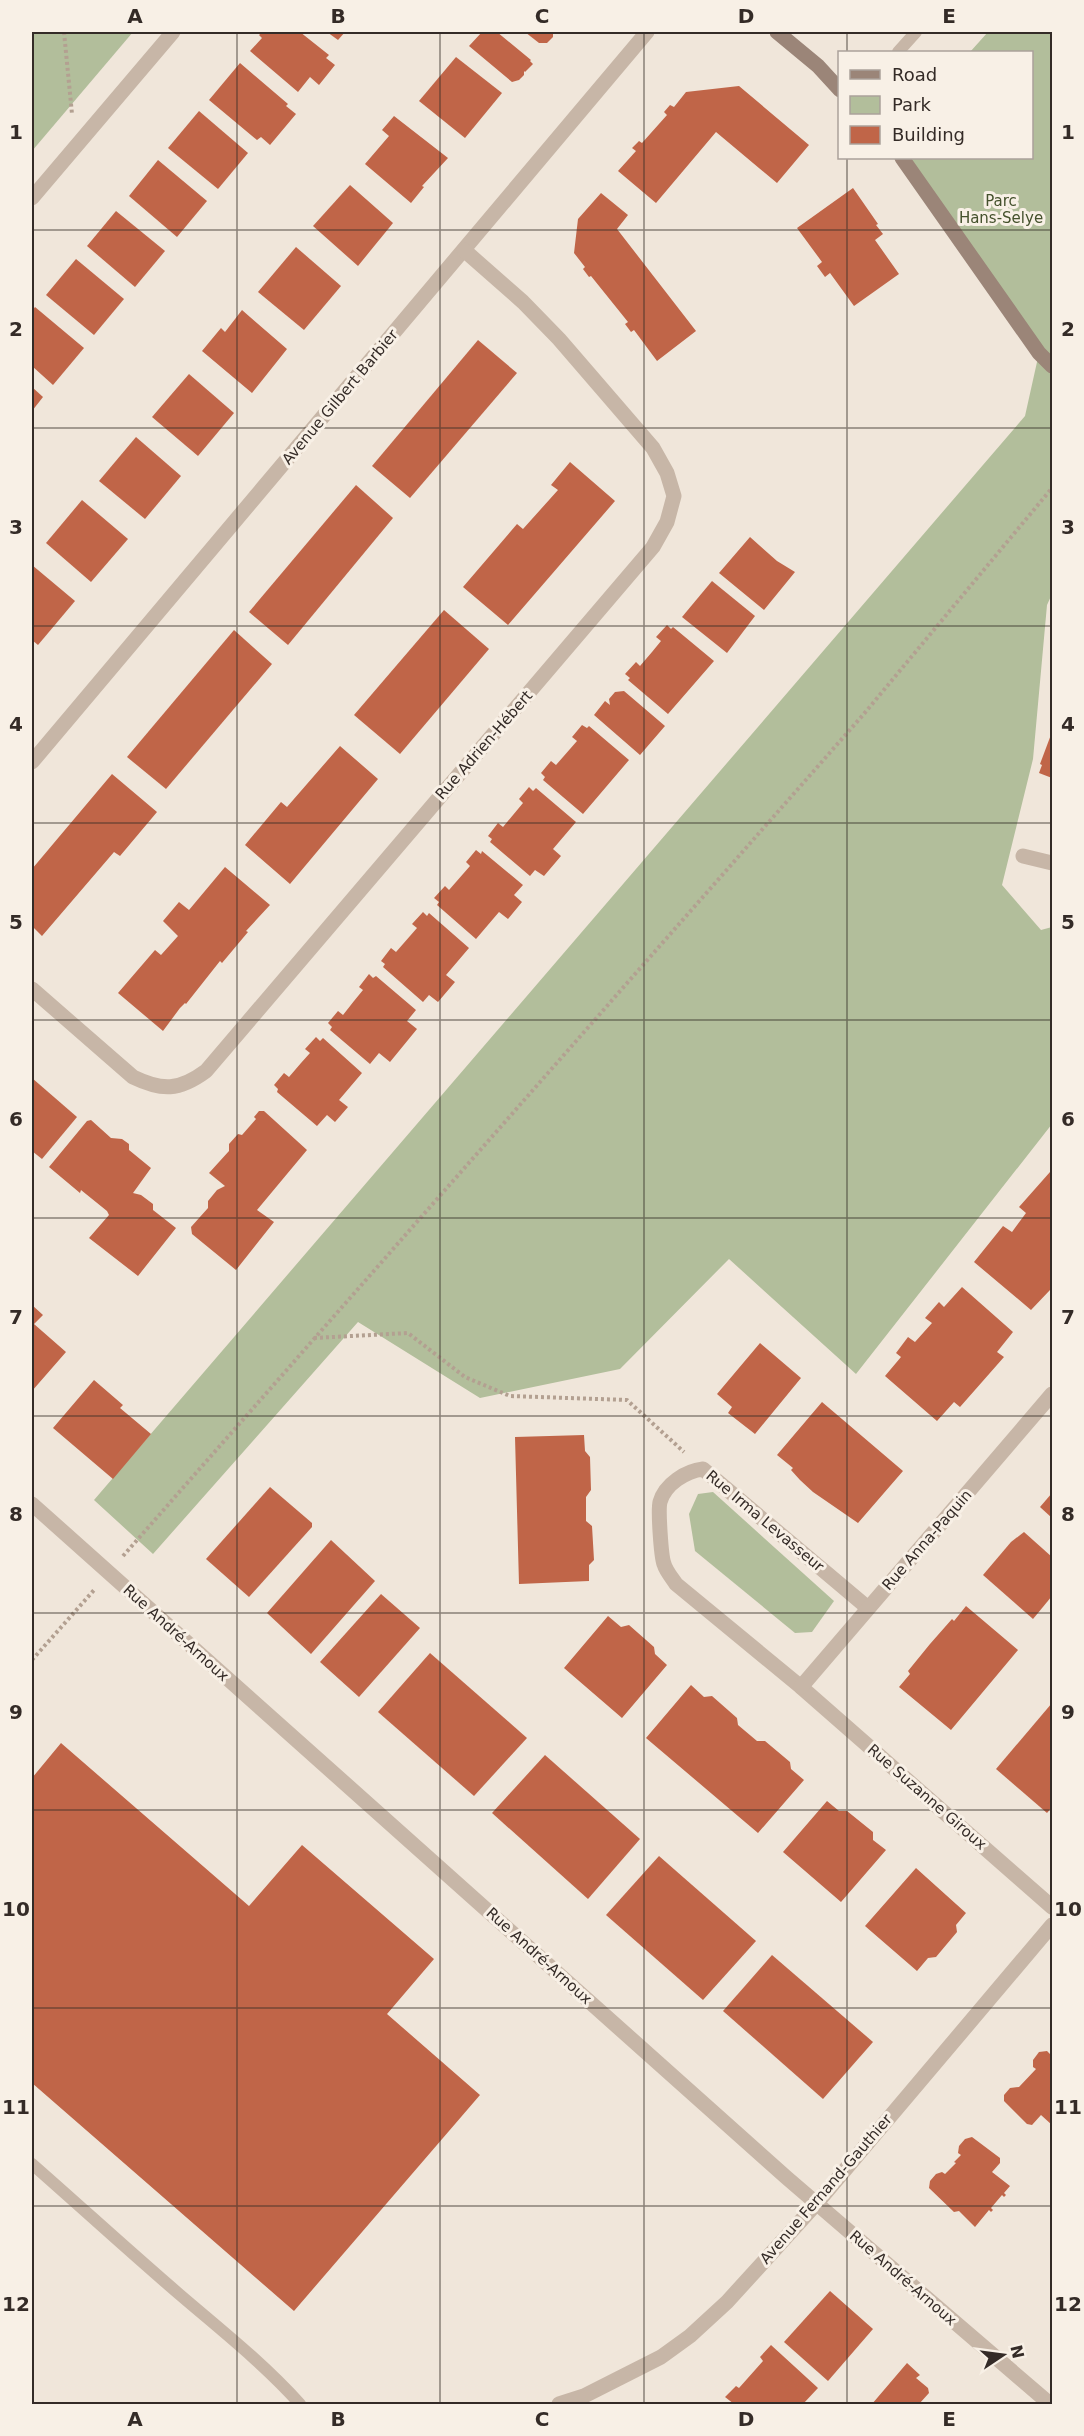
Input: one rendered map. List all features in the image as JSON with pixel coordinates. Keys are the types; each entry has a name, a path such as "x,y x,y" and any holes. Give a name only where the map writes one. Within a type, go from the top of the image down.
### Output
{"street":[{"path":"32,198 173,32"},
{"name":"Avenue Gilbert Barbier","path":"32,762 647,32"},
{"path":"777,32 818,66 838,88"},
{"path":"903,159 1040,353 1053,366"},
{"name":"Rue Adrien-Hébert","path":"32,989 133,1077 152,1086 171,1088 190,1083 213,1062 653,547 667,522 674,496 667,473 653,448 538,317 464,250"},
{"path":"1023,856 1053,863"},
{"name":"Rue Anna-Paquin","path":"801,1687 1053,1394"},
{"name":"Rue Irma Levasseur","path":"801,1687 676,1584 664,1565 660,1503 668,1488 689,1470 703,1469 868,1608"},
{"name":"Rue André-Arnoux","path":"32,1504 817,2203 1050,2404"},
{"name":"Rue Suzanne Giroux","path":"801,1687 1053,1907"},
{"name":"Avenue Fernand-Gauthier","path":"559,2404 584,2396 661,2357 690,2336 727,2302 817,2203 1053,1925"}],"lane":[{"path":"899,51 916,32"},
{"path":"32,2164 180,2295 229,2335 274,2376 300,2404"}],"path":[{"path":"64,32 75,146"},
{"path":"32,1660 863,715 1053,488"},
{"path":"314,1338 408,1333 465,1377 510,1396 627,1400 703,1469"}],"green space":[{"path":"32,32 133,32 32,151"},
{"name":"Parc Hans-Selye","path":"988,32 1052,32 1052,594 1047,605 1033,759 1002,885 1041,930 1052,927 1052,1124 856,1374 729,1259 620,1369 480,1398 358,1322 153,1554 94,1500 1025,416 1039,353 903,159 1033,159 1033,51 971,51"},
{"path":"713,1492 834,1601 812,1632 795,1633 695,1551 689,1514 698,1494"}],"building":[{"path":"262,32 300,32 329,55 326,58 335,65 319,85 310,77 298,92 250,51 262,38 259,35"},
{"path":"327,32 345,32 338,40"},
{"path":"482,32 497,32 531,60 533,64 524,71 524,75 519,80 512,82 469,46"},
{"path":"525,32 553,32 553,37 547,43 539,43"},
{"path":"456,57 502,93 465,138 419,101"},
{"path":"240,63 288,104 286,106 296,114 270,145 261,137 257,140 209,100"},
{"path":"739,86 809,145 777,183 716,132 656,203 618,171 636,151 632,148 639,141 642,143 667,115 664,112 670,105 674,107 686,92"},
{"path":"199,111 248,153 218,189 168,148"},
{"path":"394,116 448,158 422,186 424,187 411,203 365,164 389,136 382,130"},
{"path":"158,160 207,201 177,237 129,196"},
{"path":"350,185 393,223 358,266 313,226"},
{"path":"853,188 883,234 875,240 899,274 854,306 830,273 825,277 817,266 822,262 797,228"},
{"path":"601,193 628,215 617,229 696,331 657,361 634,330 631,332 625,324 628,322 591,276 589,277 583,269 585,267 574,253 578,219"},
{"path":"116,211 165,251 135,287 87,246"},
{"path":"296,247 341,286 304,330 258,292"},
{"path":"76,259 124,299 94,335 46,295"},
{"path":"35,307 84,348 53,385 32,366 32,311"},
{"path":"242,310 287,349 252,393 202,351 221,328 225,332"},
{"path":"478,340 517,373 410,498 372,466"},
{"path":"189,374 234,413 198,456 152,417"},
{"path":"32,387 43,397 32,411"},
{"path":"136,437 181,476 145,519 99,481"},
{"path":"570,462 615,501 508,625 463,587 517,524 523,529 558,490 551,485"},
{"path":"356,485 393,518 288,645 249,612"},
{"path":"82,500 128,539 91,582 46,543"},
{"path":"750,537 777,561 795,572 764,610 719,573"},
{"path":"32,565 75,601 38,645 32,640"},
{"path":"712,581 755,616 727,653 682,617"},
{"path":"444,610 489,649 400,754 354,715"},
{"path":"667,625 671,629 673,627 714,661 668,714 628,680 630,678 625,674 636,662 640,666 652,652 661,641 656,637"},
{"path":"234,630 272,664 166,789 127,757"},
{"path":"624,691 665,726 640,755 594,715 605,701 610,705 609,699 615,692"},
{"path":"582,725 587,728 589,726 629,760 583,814 543,780 545,777 541,773 551,761 556,765 577,741 572,737"},
{"path":"1052,732 1052,778 1039,773"},
{"path":"340,746 378,779 290,884 245,845 281,802 287,807"},
{"path":"112,774 157,812 120,856 114,852 42,936 32,926 32,869"},
{"path":"529,787 533,791 536,788 576,822 553,849 561,856 544,876 535,870 530,876 490,842 492,839 488,836 498,823 503,827 523,803 519,799"},
{"path":"476,850 481,854 482,851 523,885 514,895 522,902 508,919 499,912 476,939 437,905 439,902 434,898 445,886 449,890 470,866 466,862"},
{"path":"225,867 270,905 246,931 248,932 222,963 220,961 186,1004 180,1008 163,1031 118,993 155,950 161,955 178,936 163,921 179,902 189,910"},
{"path":"423,912 427,916 429,913 469,948 446,975 455,982 438,1002 429,995 423,1002 383,967 385,964 381,961 391,948 396,952 417,928 412,924"},
{"path":"369,974 373,978 376,976 416,1010 407,1021 417,1029 390,1062 379,1053 370,1064 330,1030 332,1027 328,1023 338,1011 343,1015 363,990 359,987"},
{"path":"316,1037 320,1041 323,1038 362,1073 339,1100 348,1107 335,1122 327,1115 317,1126 277,1092 278,1089 274,1085 284,1073 289,1077 310,1053 305,1049"},
{"path":"32,1078 77,1117 42,1159 32,1151"},
{"path":"259,1111 264,1111 307,1150 257,1210 274,1222 236,1270 192,1234 191,1227 208,1208 208,1201 217,1190 225,1186 209,1173 229,1151 229,1144 238,1134 242,1135 256,1119 254,1117"},
{"path":"91,1120 111,1138 122,1139 129,1144 129,1150 151,1168 133,1193 141,1195 153,1204 153,1210 176,1228 138,1276 89,1238 109,1215 107,1211 81,1190 80,1193 49,1167 87,1121"},
{"path":"1050,1172 1052,1174 1052,1292 1050,1290 1031,1310 974,1262 1003,1226 1012,1232 1026,1213 1019,1207"},
{"path":"962,1287 1013,1332 997,1352 1004,1357 960,1407 954,1402 937,1421 885,1376 901,1357 896,1353 908,1337 915,1342 932,1323 925,1318 939,1302 944,1307"},
{"path":"32,1305 43,1315 34,1324 66,1352 32,1391"},
{"path":"760,1343 801,1378 755,1434 728,1413 732,1407 717,1394"},
{"path":"94,1380 123,1405 120,1408 151,1434 113,1479 53,1428"},
{"path":"822,1402 903,1471 858,1523 813,1492 791,1470 793,1468 777,1455"},
{"path":"584,1435 585,1451 590,1457 591,1490 586,1497 586,1521 592,1526 594,1560 589,1565 589,1581 519,1584 515,1437"},
{"path":"270,1487 312,1523 312,1527 249,1597 206,1559"},
{"path":"1052,1493 1052,1518 1040,1507"},
{"path":"1024,1532 1052,1557 1052,1596 1033,1619 983,1575 1011,1542"},
{"path":"331,1540 375,1581 311,1654 267,1613"},
{"path":"381,1594 420,1628 359,1697 320,1662"},
{"path":"966,1606 1018,1650 951,1730 899,1687 910,1674 908,1671 930,1644"},
{"path":"608,1616 621,1627 629,1625 654,1647 655,1654 667,1665 622,1718 564,1668"},
{"path":"430,1653 527,1738 474,1796 378,1712"},
{"path":"691,1685 704,1697 712,1696 737,1718 738,1725 757,1741 765,1741 790,1762 791,1769 804,1780 758,1833 646,1738"},
{"path":"1052,1703 1052,1807 1047,1813 996,1769"},
{"path":"61,1743 249,1906 302,1845 434,1959 387,2014 480,2095 294,2311 32,2083 32,1778"},
{"path":"545,1755 640,1839 588,1899 492,1813"},
{"path":"827,1801 839,1811 847,1811 873,1832 873,1840 886,1850 841,1902 783,1852"},
{"path":"659,1856 756,1941 703,2000 606,1915"},
{"path":"916,1868 966,1913 956,1925 957,1932 936,1957 928,1958 917,1971 865,1926"},
{"path":"772,1955 873,2042 823,2099 723,2011"},
{"path":"1047,2051 1052,2056 1052,2125 1041,2115 1032,2125 1027,2124 1004,2101 1004,2095 1010,2088 1019,2087 1036,2069 1033,2067 1033,2060 1039,2052"},
{"path":"972,2137 1000,2158 1000,2163 992,2172 1010,2186 1004,2193 1006,2195 1004,2197 1002,2195 991,2208 993,2210 991,2212 989,2210 975,2227 959,2211 954,2212 929,2188 930,2181 936,2174 942,2172 945,2174 956,2163 954,2162 961,2155 958,2153 959,2146 965,2139"},
{"path":"830,2291 873,2329 828,2381 784,2342"},
{"path":"771,2345 818,2388 803,2404 734,2404 725,2397 736,2386 739,2388 763,2361 760,2357"},
{"path":"907,2363 920,2375 916,2378 928,2388 929,2393 919,2404 872,2404"}]}
